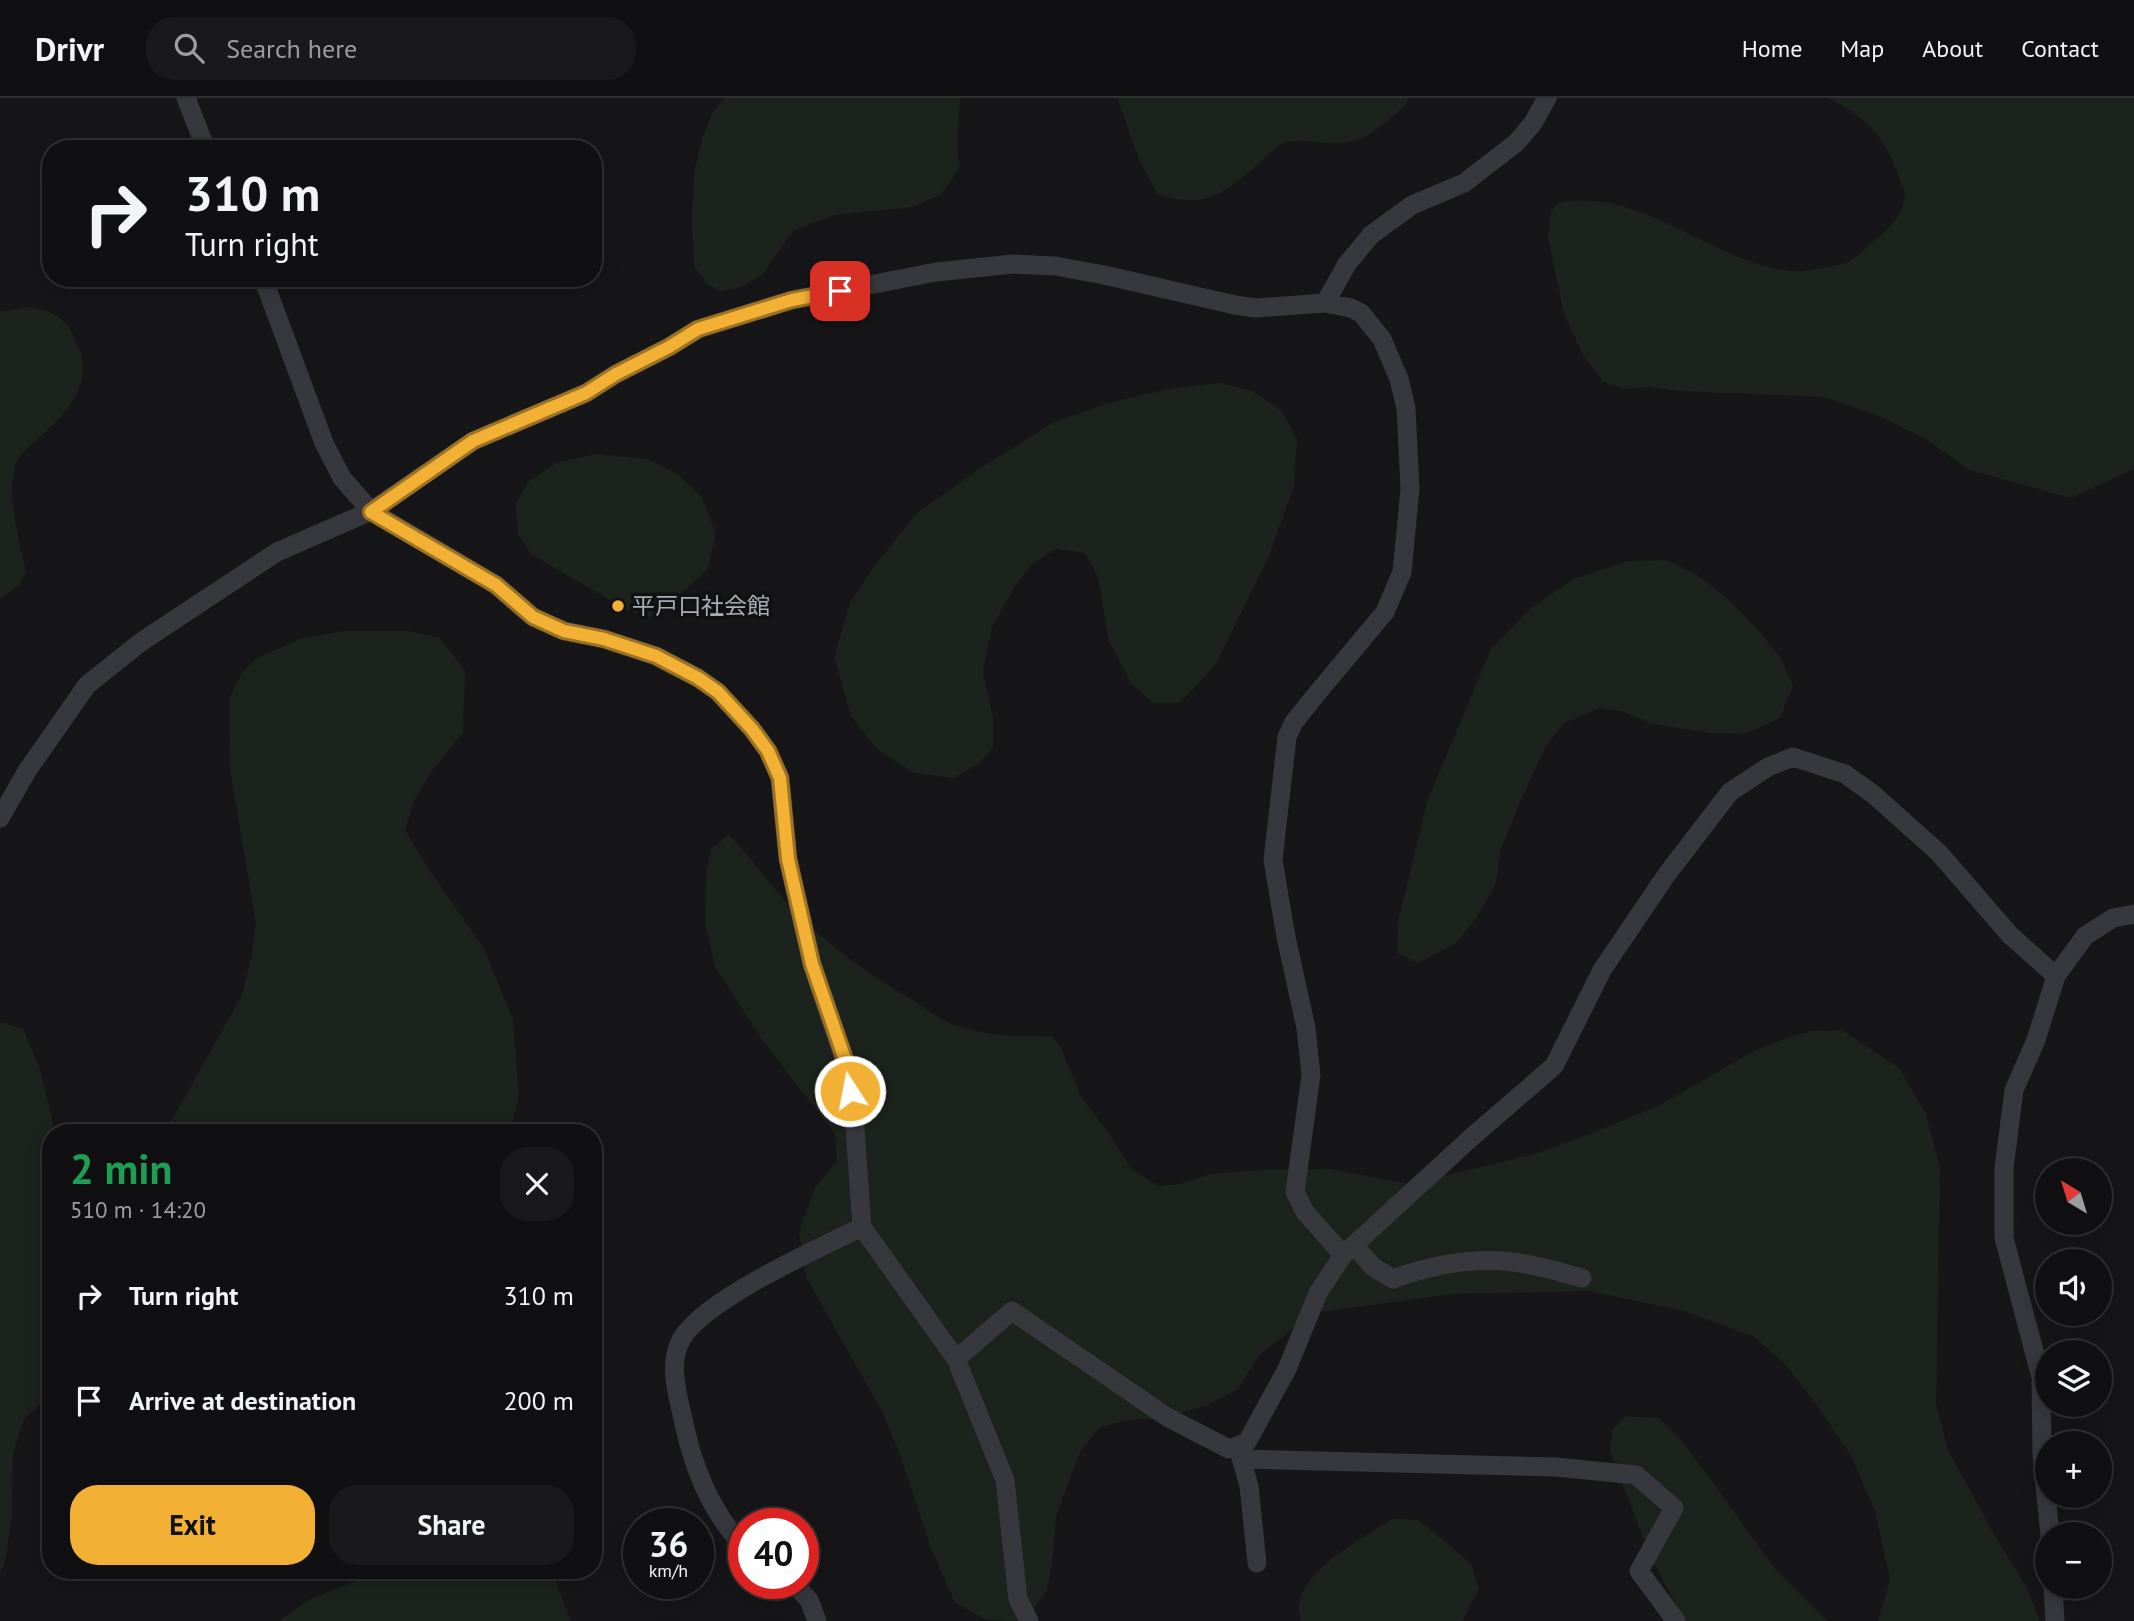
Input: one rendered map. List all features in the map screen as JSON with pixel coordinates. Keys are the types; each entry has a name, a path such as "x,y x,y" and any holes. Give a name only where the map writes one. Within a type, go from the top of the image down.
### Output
{"street":[{"path":"186,98 202,140"},
{"path":"1325,303 1347,264 1371,235 1412,205 1464,183 1516,143 1533,123 1547,98"},
{"path":"0,818 27,771 87,685 141,642 276,552 371,512 473,441 586,393 698,329 792,300 936,272 1013,264 1104,275 1245,307 1325,303 1351,308 1361,313 1382,339 1399,379 1406,408 1410,489 1402,572 1385,612 1319,691 1287,737 1273,860 1306,1028 1311,1075 1295,1192 1305,1212 1349,1250 1393,1279 1425,1267 1472,1260 1514,1262 1582,1278"},
{"path":"266,287 324,443 342,478 371,512 496,585 533,617 564,631 604,639 656,656 698,678 718,692 768,751 780,778 788,859 812,964 848,1068 862,1227 956,1359 1005,1480 1018,1600 1029,1621"},
{"path":"1257,1563 1249,1486 1241,1453 1287,1368 1318,1293 1349,1250 1554,1066 1602,970 1667,874 1730,792 1768,767 1793,757 1845,774 1873,794 1939,853 2010,935 2056,976"},
{"path":"2049,1522 2042,1455 2041,1377 2004,1238 2004,1168 2014,1090 2036,1040 2056,976 2085,936 2113,918 2134,914"},
{"path":"728,1526 708,1500 690,1448 674,1374 679,1344 689,1328 738,1290 862,1227"},
{"path":"956,1359 1012,1311 1167,1417 1241,1453 1556,1467 1636,1475 1674,1508 1639,1571 1676,1621"},
{"path":"808,1599 817,1621"},
{"path":"2054,1599 2055,1621"}],"shaded area":[{"path":"725,98 960,98 957,152 960,167 941,194 913,207 834,215 793,231 762,275 739,288 721,291 707,284 694,266 692,223 694,172 703,136 713,112"},
{"path":"1117,98 1409,98 1388,120 1362,138 1341,143 1300,141 1281,144 1227,189 1203,199 1190,200 1157,194 1139,159"},
{"path":"1829,98 2134,98 2134,469 2071,498 1969,470 1926,439 1881,417 1824,397 1680,391 1649,387 1623,389 1603,381 1583,355 1564,314 1548,238 1551,212 1558,203 1589,201 1619,205 1760,265 1796,271 1843,264 1855,258 1889,228 1902,209 1905,195 1893,161 1880,138 1853,113"},
{"path":"28,307 52,313 64,322 73,334 82,355 83,374 75,397 68,407 52,426 25,450 16,463 13,506 26,573 18,586 0,599 0,312"},
{"path":"1221,383 1252,391 1281,410 1297,439 1294,486 1269,556 1216,664 1180,703 1153,703 1132,684 1109,642 1098,577 1085,553 1056,549 1031,565 1015,586 992,627 983,672 993,718 993,747 980,763 953,778 914,773 878,750 851,716 834,657 850,603 875,565 917,513 979,469 1056,421 1109,403 1168,389"},
{"path":"595,454 648,459 676,473 702,497 716,533 708,569 654,618 627,610 531,554 518,534 515,504 528,482 556,463"},
{"path":"1667,560 1697,575 1730,601 1782,660 1793,686 1780,718 1744,734 1711,733 1653,724 1621,711 1600,708 1564,723 1546,746 1521,800 1501,848 1496,883 1477,917 1456,943 1418,963 1397,953 1398,921 1428,799 1491,649 1530,609 1573,579 1629,561"},
{"path":"344,631 409,631 440,638 465,671 463,732 431,772 414,801 405,830 429,870 483,947 513,1019 519,1095 512,1124 168,1124 241,997 252,954 256,923 230,769 229,699 241,674 257,658 303,638"},
{"path":"729,835 811,927 858,965 936,1016 964,1028 989,1033 1052,1036 1061,1048 1081,1097 1132,1170 1159,1186 1180,1184 1210,1174 1331,1169 1408,1184 1538,1153 1662,1104 1756,1050 1811,1031 1842,1030 1900,1069 1926,1114 1940,1168 1936,1404 1948,1450 2027,1588 2040,1621 1878,1621 1890,1579 1875,1511 1851,1456 1784,1363 1753,1336 1683,1311 1589,1291 1452,1294 1313,1313 1260,1354 1237,1390 1207,1405 1166,1418 1126,1420 1099,1428 1080,1452 1056,1516 1047,1589 1023,1621 987,1620 955,1603 931,1548 883,1413 806,1277 799,1232 815,1187 837,1161 835,1134 763,1041 715,967 705,924 706,871 712,848"},
{"path":"0,1022 23,1029 39,1066 53,1124 42,1124 42,1403 24,1419 13,1453 12,1513 6,1557 0,1573"},
{"path":"1625,1416 1659,1418 1680,1439 1775,1569 1827,1621 1685,1621 1651,1558 1610,1451 1612,1430"},
{"path":"1391,1519 1418,1520 1471,1564 1479,1589 1462,1621 1301,1621 1299,1604 1312,1578 1337,1555"},
{"path":"360,1579 556,1579 571,1621 279,1621 309,1600"}],"place":[{"name":"平戸口社会館","path":"618,606"}],"route":[{"path":"840,291 792,300 698,329 586,393 473,441 371,512 496,585 533,617 564,631 604,639 656,656 698,678 718,692 752,729 768,751 780,778 788,859 812,964 848,1068 850,1091"}]}
